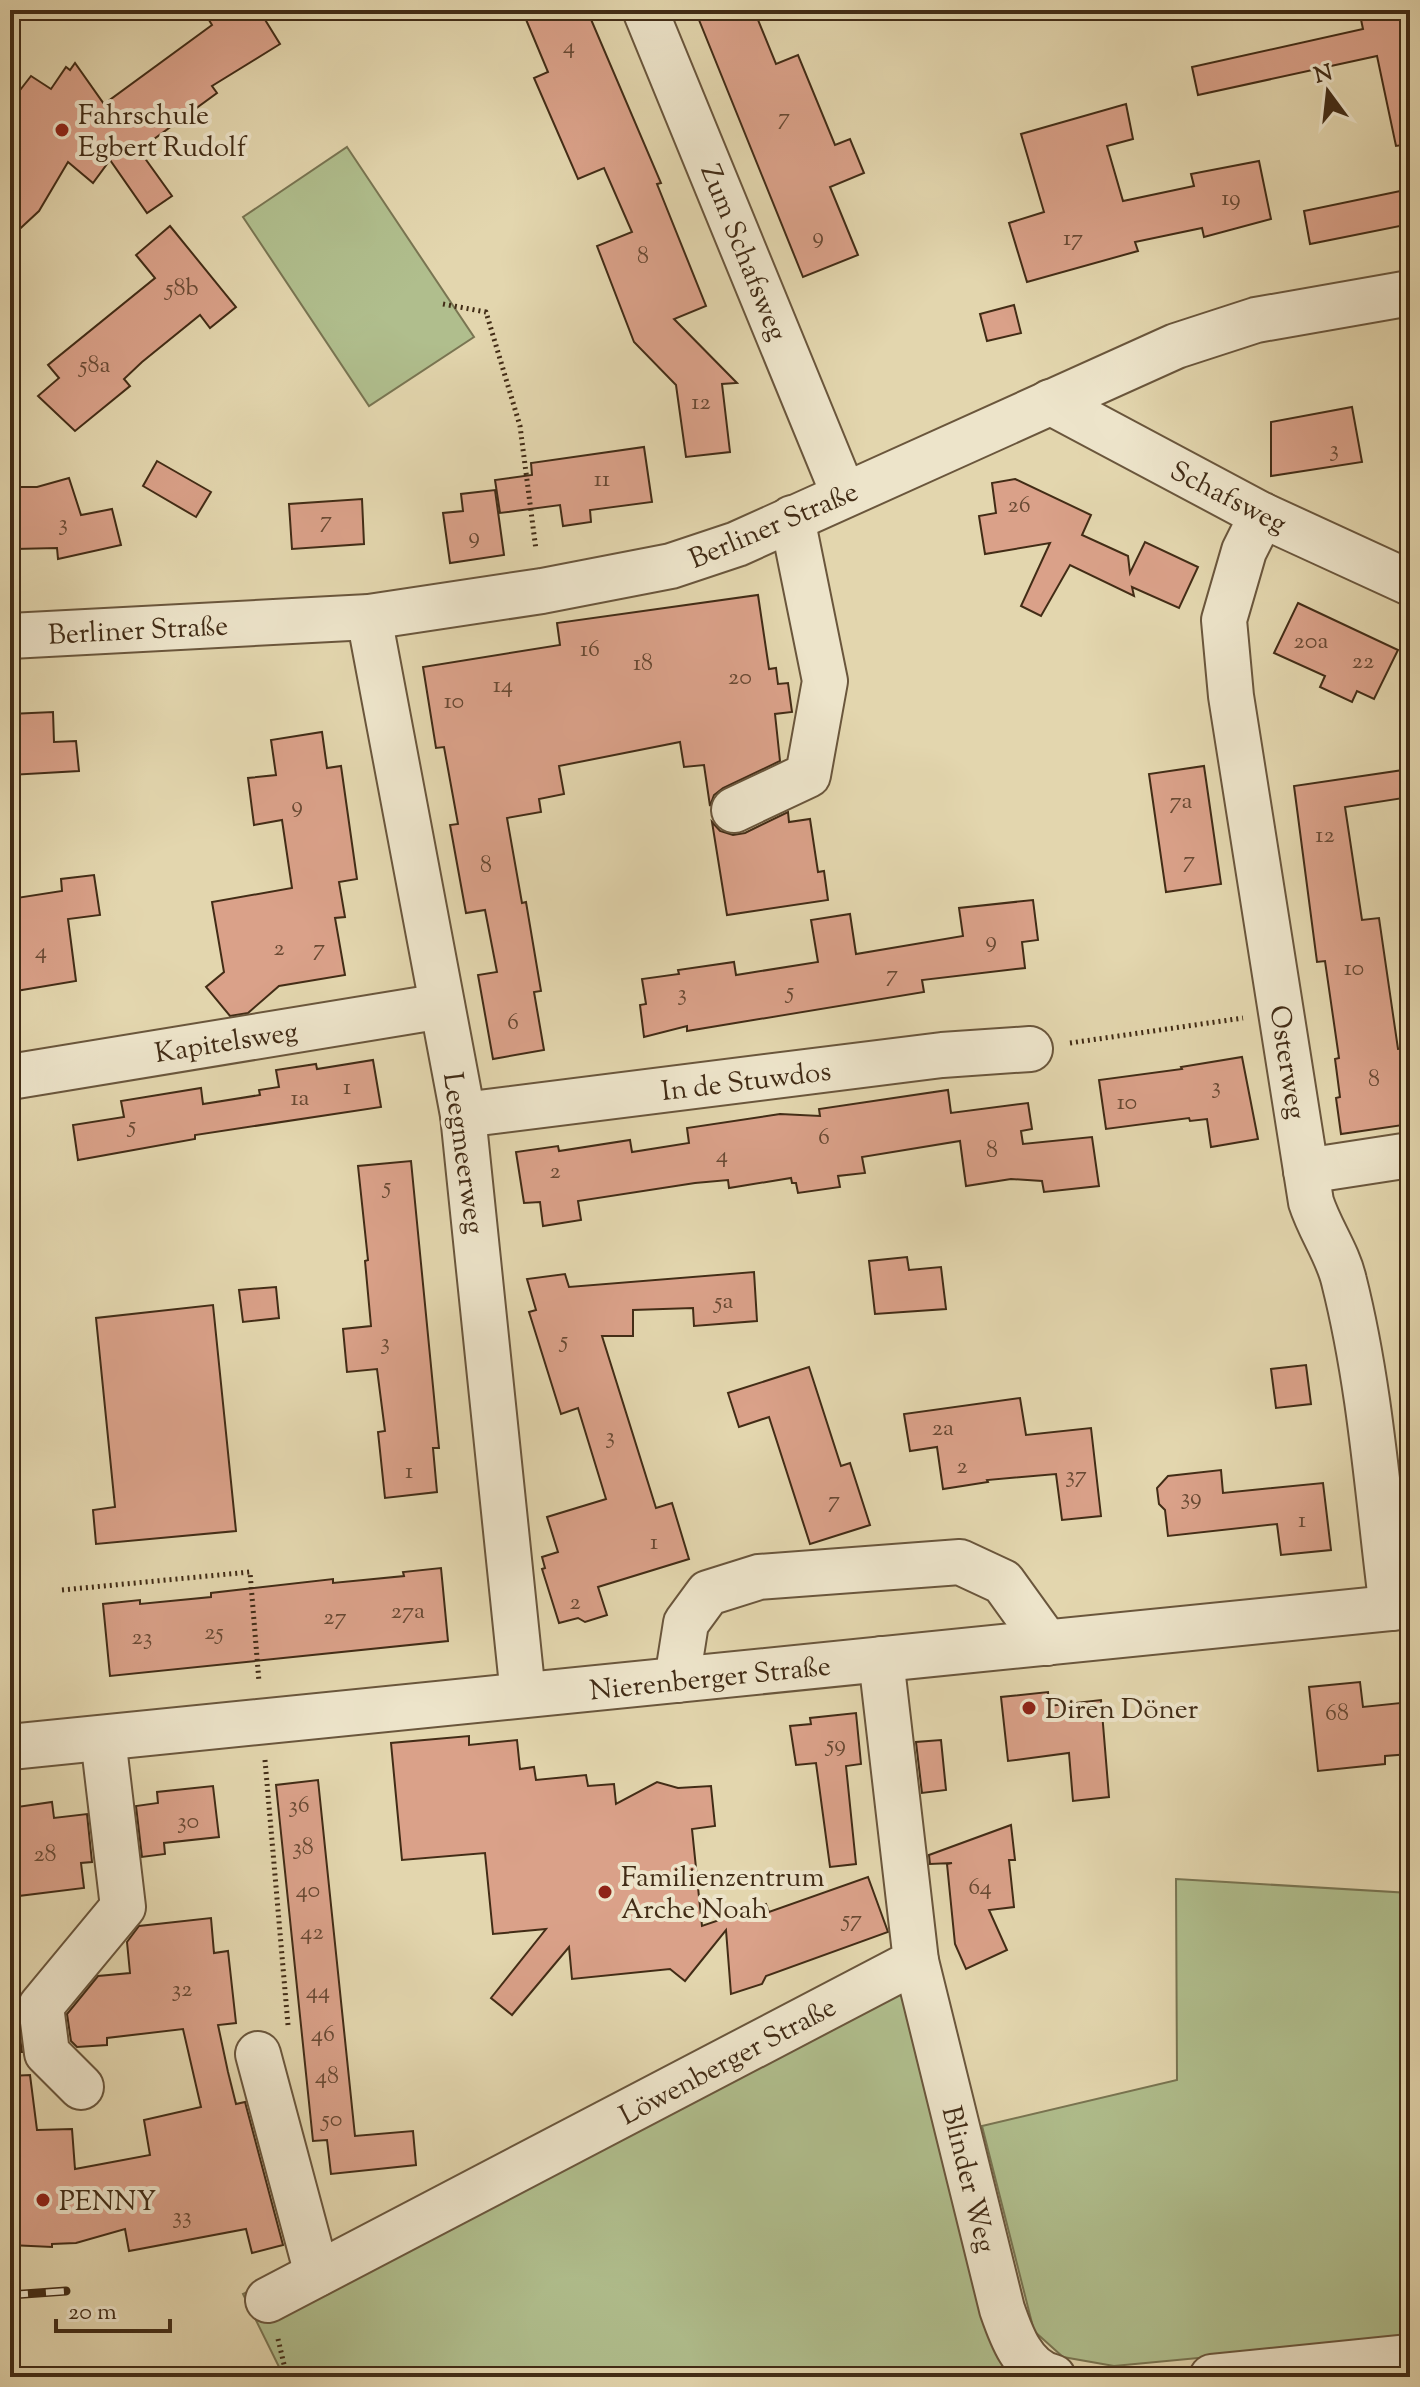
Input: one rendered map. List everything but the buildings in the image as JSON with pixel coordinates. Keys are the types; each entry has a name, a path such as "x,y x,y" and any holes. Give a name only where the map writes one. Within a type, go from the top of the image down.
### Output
{"street":[{"name":"Zum Schafsweg","path":"645,10 844,495"},
{"name":"Berliner Straße","path":"10,636 369,617 542,591 671,566 737,544 1176,346 1256,320 1410,293"},
{"name":"Schafsweg","path":"1050,402 1262,515 1410,583"},
{"name":"Osterweg","path":"1262,515 1244,551 1224,620 1231,696 1306,1171 1318,1225 1343,1277 1358,1345 1401,1607"},
{"path":"734,810 808,775 825,681 792,518"},
{"name":"Leegmeerweg","path":"369,617 463,1115 523,1695"},
{"name":"Kapitelsweg","path":"10,1077 442,1006"},
{"name":"In de Stuwdos","path":"463,1115 942,1055 1030,1049"},
{"path":"1306,1171 1410,1155"},
{"path":"677,1680 686,1623 708,1593 759,1577 960,1562 1003,1582 1047,1643"},
{"name":"Nierenberger Straße","path":"10,1747 1401,1607"},
{"path":"881,1659 916,1961"},
{"path":"81,2087 47,2053 41,2006 123,1907 103,1738"},
{"name":"Löwenberger Straße","path":"268,2300 916,1961"},
{"name":"Blinder Weg","path":"916,1961 1002,2309 1016,2348 1044,2375 1053,2377"},
{"path":"274,2044 317,2274"},
{"path":"1212,2377 1410,2357"}],"path":[{"path":"443,304 486,312 520,426 542,591"},
{"path":"1030,1049 1282,1013"},
{"path":"62,1590 250,1572 262,1721 274,2044"}],"green space":[{"path":"347,147 474,337 369,406 243,217"},
{"path":"1176,1879 1410,1893 1410,2338 1114,2366 1063,2357 1034,2331 982,2126 1177,2080"},
{"path":"901,1983 1014,2377 284,2377 243,2294"}],"railway":[{"path":"10,2295 66,2291"}],"place":[{"name":"Fahrschule Egbert Rudolf","path":"62,130"},
{"name":"Diren Döner","path":"1029,1708"},
{"name":"Familienzentrum Arche Noah","path":"605,1892"},
{"name":"PENNY","path":"43,2200"}]}
